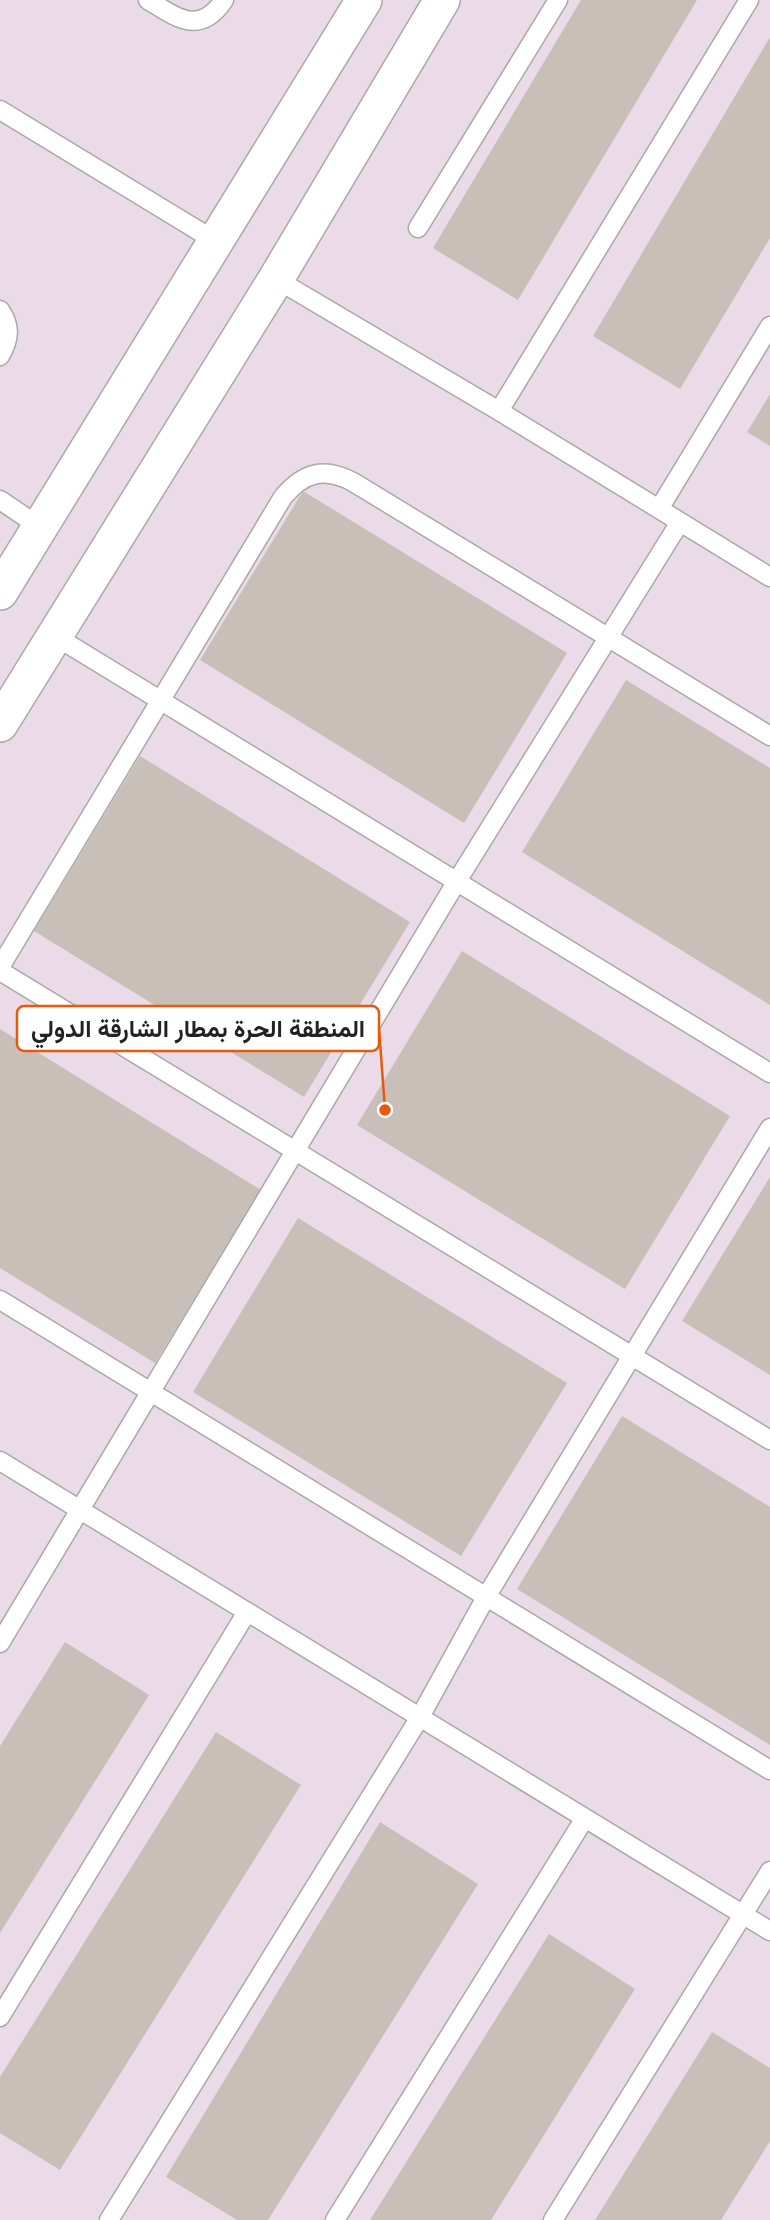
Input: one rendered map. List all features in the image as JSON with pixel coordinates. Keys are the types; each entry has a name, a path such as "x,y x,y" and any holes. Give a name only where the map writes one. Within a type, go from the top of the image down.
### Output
{"street":[{"path":"0,592 364,0"},
{"path":"0,724 276,279 442,0"}],"lane":[{"path":"148,0 175,17 196,22 215,12 224,0"},
{"path":"418,228 558,0"},
{"path":"499,411 749,0"},
{"path":"0,110 217,242"},
{"path":"276,279 499,411 770,578"},
{"path":"0,310 7,321 9,332 0,356"},
{"path":"659,509 770,326"},
{"path":"770,736 353,482 339,475 323,473 307,476 293,485 283,497 0,969 770,1440"},
{"path":"0,500 40,527"},
{"path":"0,1643 457,881 680,522"},
{"path":"55,636 770,1073"},
{"path":"109,2220 420,1717 486,1597 770,1128"},
{"path":"0,1300 770,1770"},
{"path":"0,1461 770,1931"},
{"path":"0,2017 247,1612"},
{"path":"335,2220 585,1818"},
{"path":"553,2220 770,1871"}],"shaded area":[{"path":"0,0 770,0 770,2220 0,2220"}],"building":[{"path":"581,0 697,0 518,300 433,248"},
{"path":"770,37 770,238 680,389 593,336"},
{"path":"770,394 770,446 747,432"},
{"path":"303,491 567,653 464,823 200,660"},
{"path":"626,680 770,768 770,1005 522,852"},
{"path":"140,756 410,922 304,1097 34,931"},
{"path":"462,951 730,1116 625,1289 357,1125"},
{"path":"0,1029 261,1190 155,1363 0,1268"},
{"path":"770,1177 770,1375 682,1321"},
{"path":"298,1218 567,1383 461,1556 193,1392"},
{"path":"622,1416 770,1507 770,1745 517,1589"},
{"path":"65,1642 149,1695 0,1933 0,1746"},
{"path":"216,1732 301,1785 60,2170 0,2133 0,2077"},
{"path":"380,1822 478,1884 268,2220 237,2220 166,2177"},
{"path":"549,1934 635,1989 491,2220 370,2220"},
{"path":"712,2032 770,2068 770,2141 721,2220 595,2220"}],"place":[{"name":"المنطقة الحرة بمطار الشارقة الدولي","path":"385,1110"}]}
